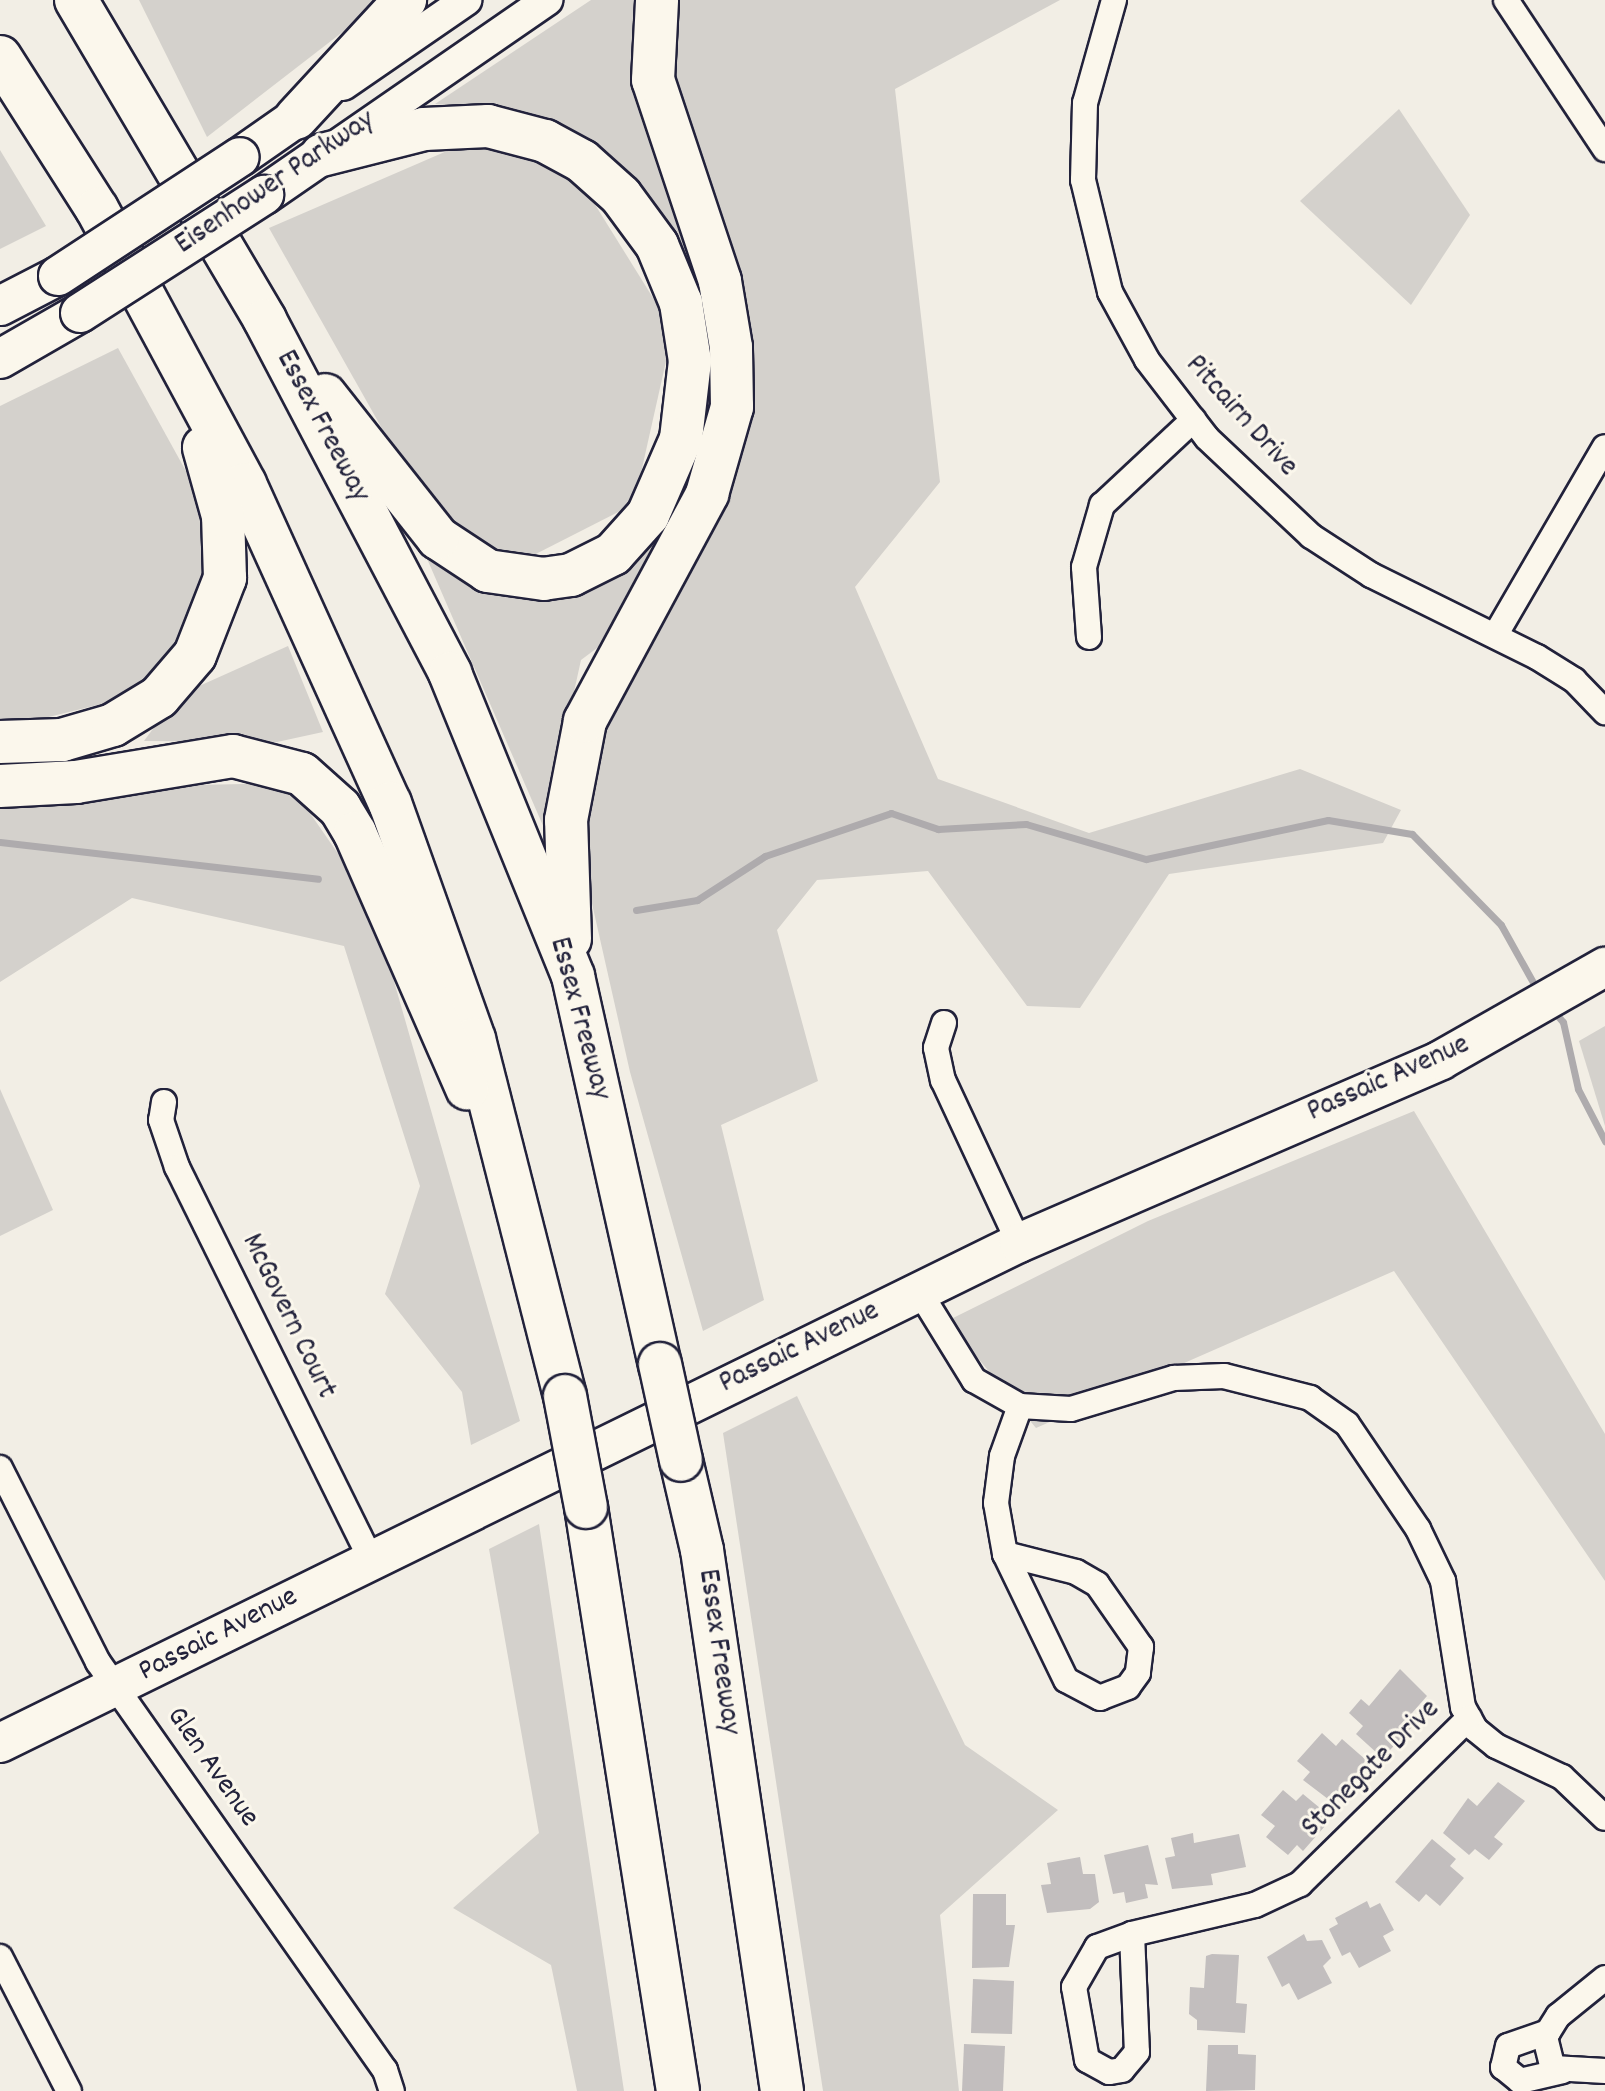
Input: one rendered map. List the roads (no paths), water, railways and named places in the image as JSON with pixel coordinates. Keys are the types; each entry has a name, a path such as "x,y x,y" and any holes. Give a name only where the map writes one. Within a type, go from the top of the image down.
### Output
{"highway":[{"name":"Essex Freeway","path":"76,0 265,320 450,673 573,976 702,1550 782,2091"},
{"path":"110,0 162,141"},
{"path":"296,118 405,0"},
{"path":"573,976 565,862 580,736 598,689 707,494 732,407 731,347 720,281 653,80 650,51 657,0"},
{"path":"0,57 97,209 252,498 390,803 474,1039 509,1165 565,1396 586,1507 678,2091"},
{"path":"0,90 97,209"},
{"path":"265,320 438,538 488,571 544,579 593,567 630,538 672,468 690,387 681,303 642,220 604,179 545,141 488,126 424,129 322,155"},
{"path":"0,742 62,740 113,725 159,697 209,631 225,578 223,516 166,342"},
{"path":"0,786 76,782 233,756 302,774 340,808 355,833 456,1069 509,1165"}],"main road":[{"name":"Eisenhower Parkway","path":"0,306 58,276 296,118"},
{"name":"Eisenhower Parkway","path":"0,359 80,313 322,155"},
{"name":"Passaic Avenue","path":"0,1743 116,1688 370,1557 1019,1243 1441,1060 1551,1001 1605,967"}],"street":[{"name":"Eisenhower Parkway","path":"296,118 466,0"},
{"name":"Eisenhower Parkway","path":"322,155 547,0"},
{"name":"Pitcairn Drive","path":"1114,0 1085,103 1088,218 1127,327 1193,420 1257,490 1311,536 1408,596 1496,634 1574,680 1605,712"},
{"path":"1506,0 1605,149"},
{"path":"1089,637 1084,567 1102,505 1193,420"},
{"path":"1496,634 1605,447"},
{"path":"944,1023 936,1048 943,1080 1019,1243"},
{"name":"McGovern Court","path":"164,1102 161,1120 177,1167 370,1557"},
{"name":"Stonegate Drive","path":"919,1291 974,1380 1020,1406 1071,1409 1174,1378 1224,1376 1310,1398 1347,1424 1418,1529 1443,1581 1469,1718 1300,1884 1255,1905 1132,1934 1097,1947 1074,1987 1087,2060 1109,2072 1122,2070 1137,2052 1132,1934"},
{"path":"1005,1554 1076,1572 1097,1584 1141,1647 1138,1673 1128,1687 1100,1698 1066,1680 1005,1554 996,1503 1002,1456 1020,1406"},
{"name":"Glen Avenue","path":"0,1468 116,1688 385,2070 392,2091"},
{"path":"1469,1718 1496,1746 1562,1777 1605,1818"},
{"path":"0,1957 69,2091"},
{"path":"1605,1978 1548,2032 1508,2046 1503,2067 1520,2081 1563,2071 1605,2071"},
{"path":"1548,2032 1548,2059 1563,2071"}],"waterway":[{"path":"636,910 697,900 765,856 891,813 938,829 1026,824 1146,859 1328,820 1412,834 1501,925 1539,993"},
{"path":"0,842 318,879"},
{"path":"1552,1009 1563,1022 1578,1089 1605,1141"}]}
